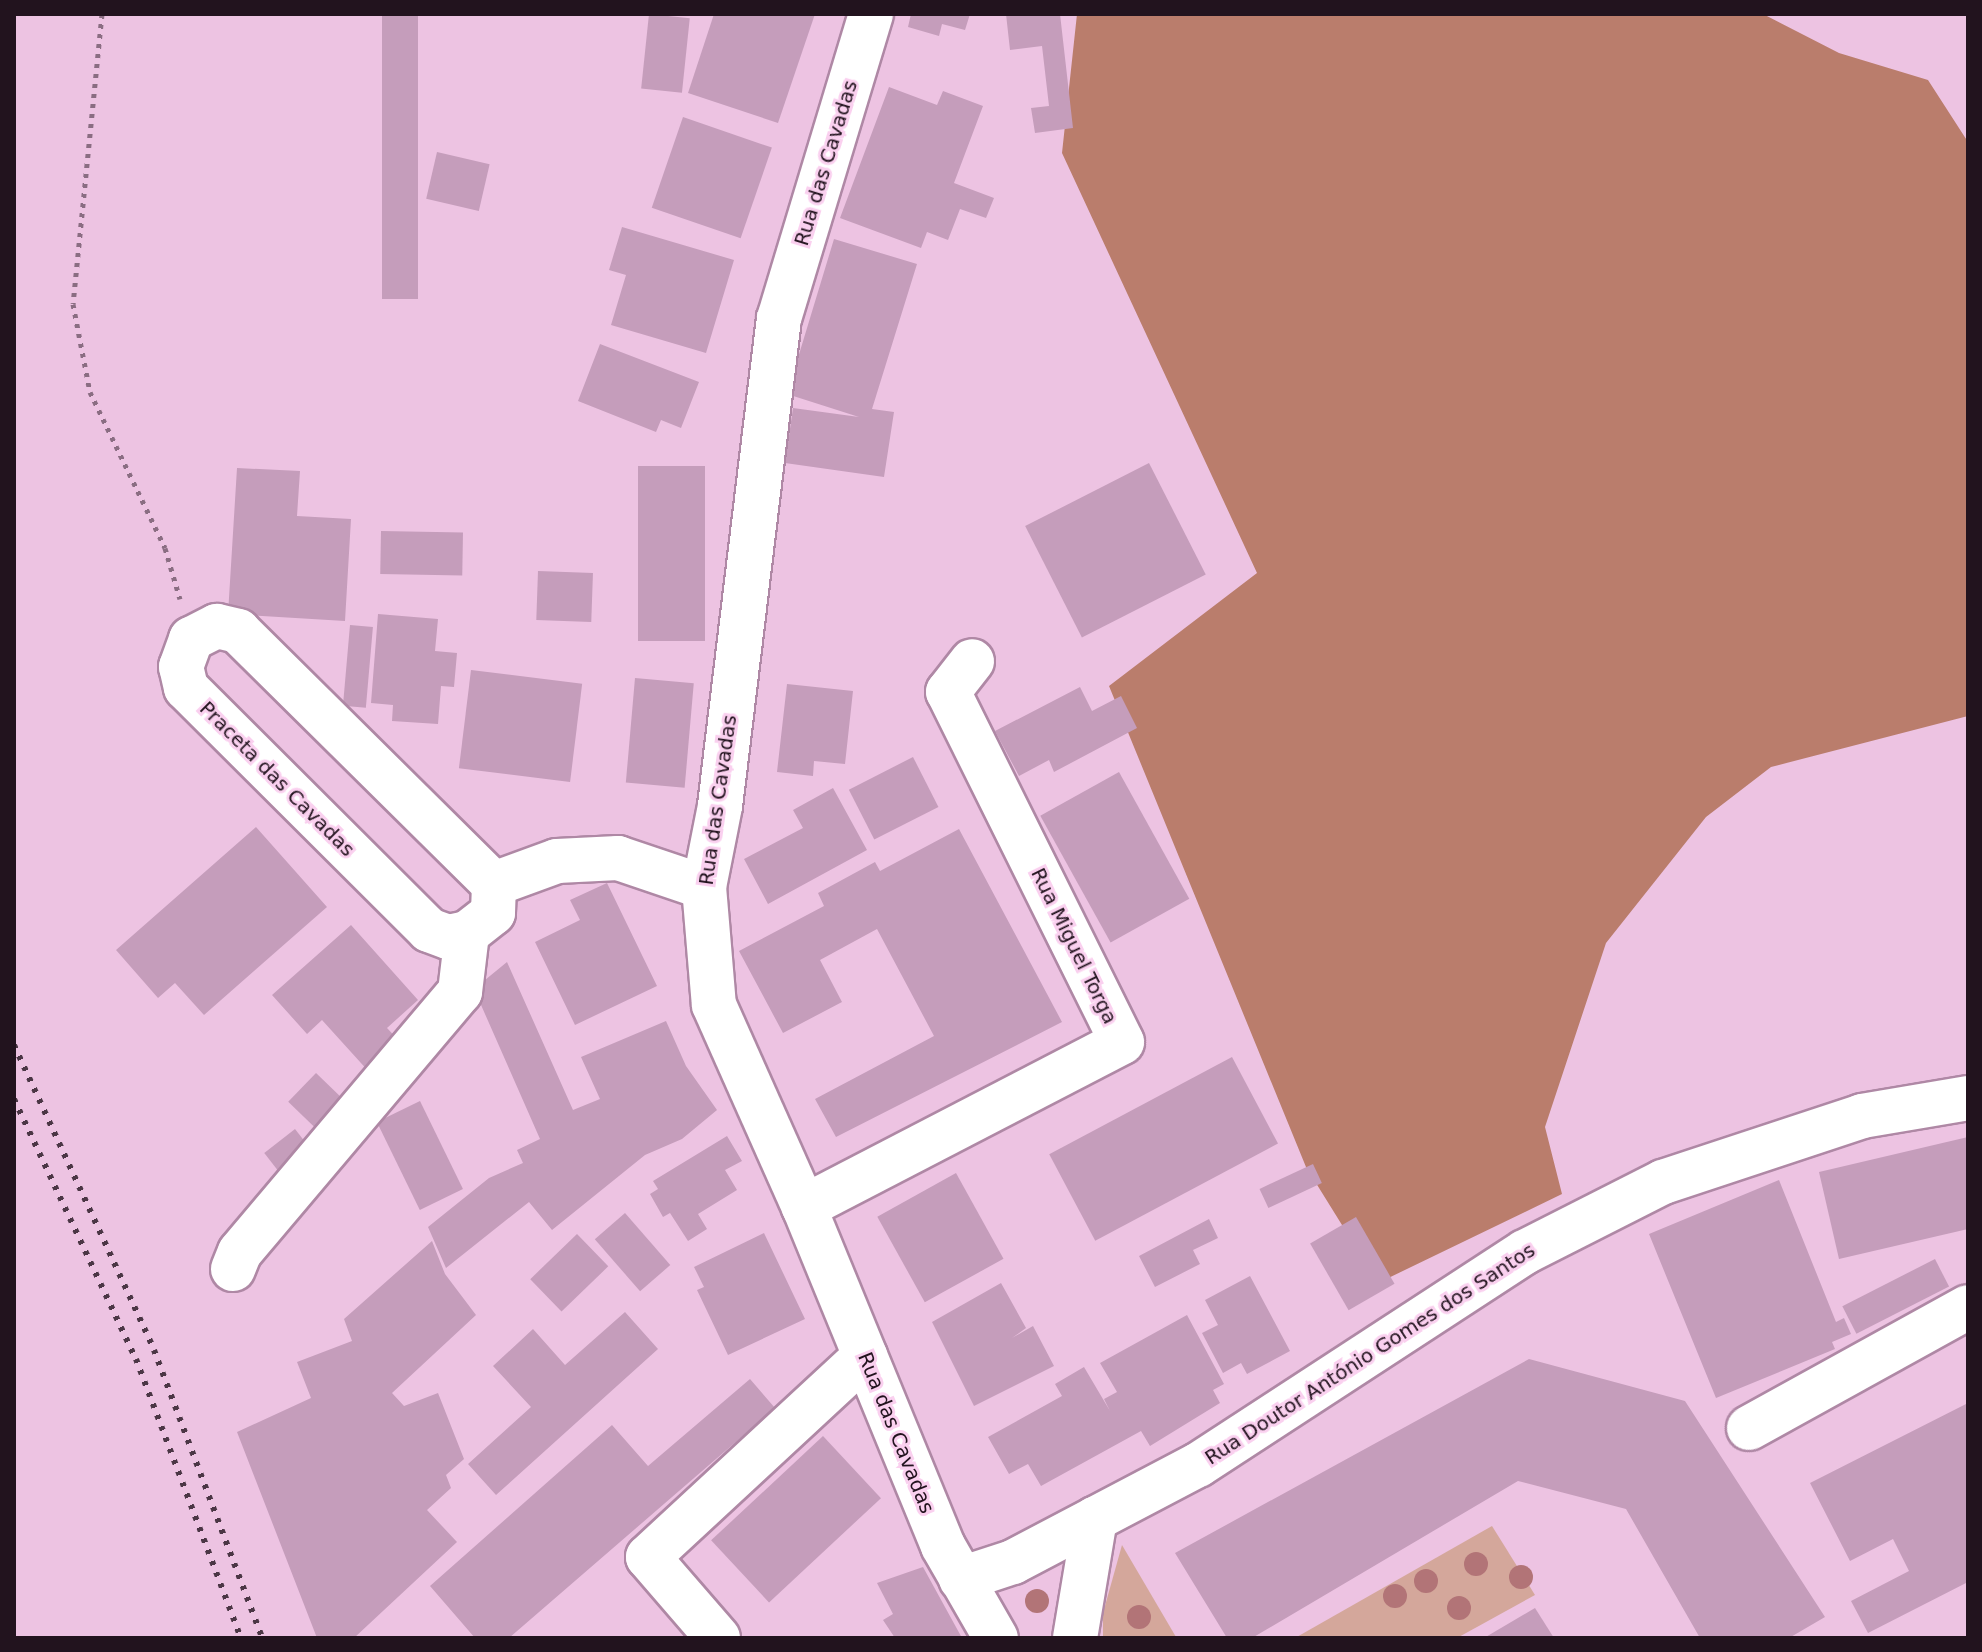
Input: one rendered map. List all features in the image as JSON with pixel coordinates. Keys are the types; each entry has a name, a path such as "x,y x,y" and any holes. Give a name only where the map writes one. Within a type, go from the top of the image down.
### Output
{"street":[{"name":"Rua das Cavadas","path":"871,14 779,318 722,791 704,887 714,1005 804,1207 943,1546 996,1638"},
{"path":"191,639 217,626 238,631 494,884 493,913 467,933 460,992 240,1252 233,1269"},
{"name":"Praceta das Cavadas","path":"191,639 181,667 186,688 429,930 448,937 467,933"},
{"name":"Rua Miguel Torga","path":"804,1207 1122,1042 948,692 972,661"},
{"path":"494,884 557,861 618,858 704,887"},
{"name":"Rua Doutor António Gomes dos Santos","path":"961,1579 1013,1562 1198,1465 1525,1252 1663,1182 1862,1116 1968,1098"},
{"path":"1749,1428 1968,1307"},
{"path":"718,1638 648,1557 865,1356"},
{"path":"1075,1638 1095,1519"}],"path":[{"path":"102,14 73,304 90,392 165,548 191,639"}],"shaded area":[{"path":"1077,14 1763,14 1839,53 1928,80 1968,142 1968,716 1771,767 1706,817 1606,943 1545,1127 1562,1194 1378,1283 1306,1167 1109,686 1257,573 1062,153"},
{"path":"1492,1526 1535,1595 1457,1638 1295,1638"},
{"path":"1122,1545 1176,1637 1103,1638 1103,1613"}],"building":[{"path":"382,14 418,14 418,299 382,299"},
{"path":"649,14 690,18 682,93 641,89"},
{"path":"714,14 815,14 778,123 688,93"},
{"path":"911,14 970,14 965,30 942,24 939,36 908,27"},
{"path":"1006,14 1060,14 1073,128 1035,133 1031,108 1049,106 1042,46 1010,50"},
{"path":"889,87 937,105 943,91 983,106 954,183 994,198 986,218 960,209 948,240 927,232 921,248 840,218"},
{"path":"683,117 772,148 741,238 652,208"},
{"path":"437,152 490,164 479,211 426,199"},
{"path":"622,227 734,260 706,353 611,325 626,275 609,270"},
{"path":"834,239 917,264 872,409 894,412 884,477 785,463 793,408 859,417 787,394"},
{"path":"600,344 699,382 681,428 661,420 656,432 578,401"},
{"path":"1149,463 1206,574 1082,637 1025,526"},
{"path":"638,466 705,466 705,641 638,641"},
{"path":"237,468 300,471 297,516 351,519 345,621 228,614"},
{"path":"381,531 463,532 462,575 380,574"},
{"path":"538,571 593,573 591,622 536,620"},
{"path":"378,614 438,619 435,651 457,653 454,687 441,686 438,724 392,721 393,705 371,703"},
{"path":"350,625 373,627 366,708 343,706"},
{"path":"471,670 582,684 570,782 459,768"},
{"path":"635,678 694,683 685,788 626,783"},
{"path":"787,684 853,691 845,764 814,761 813,776 777,772"},
{"path":"1080,687 1092,711 1121,696 1137,728 1054,772 1049,760 1019,776 995,731"},
{"path":"913,757 938,807 874,840 849,790"},
{"path":"1119,772 1189,899 1111,942 1040,816"},
{"path":"833,788 867,850 768,904 744,859 803,828 793,810"},
{"path":"256,827 327,907 204,1015 175,983 158,998 116,950"},
{"path":"959,829 1062,1022 836,1137 815,1099 934,1036 877,929 820,960 842,1002 783,1033 739,951 824,906 818,893 875,862 880,871"},
{"path":"607,883 657,986 575,1025 535,942 580,920 570,900"},
{"path":"351,925 418,1000 387,1028 402,1044 370,1073 322,1020 307,1034 272,995"},
{"path":"507,962 573,1110 600,1099 581,1057 666,1021 686,1066 717,1110 682,1139 645,1155 552,1230 529,1202 446,1268 428,1227 489,1178 523,1163 517,1150 540,1139 474,989"},
{"path":"1232,1057 1278,1144 1095,1241 1049,1154"},
{"path":"316,1073 348,1104 321,1133 288,1102"},
{"path":"420,1101 463,1189 420,1210 377,1122"},
{"path":"295,1129 310,1148 279,1172 264,1153"},
{"path":"727,1136 742,1161 725,1170 737,1190 698,1214 707,1229 688,1241 670,1213 663,1217 650,1194 658,1189 653,1181"},
{"path":"1968,1137 1968,1229 1839,1259 1819,1172"},
{"path":"1313,1164 1322,1183 1268,1208 1260,1189"},
{"path":"956,1173 1004,1259 925,1302 877,1217"},
{"path":"1779,1180 1836,1322 1844,1318 1851,1334 1832,1342 1835,1349 1716,1398 1649,1234"},
{"path":"625,1213 670,1265 640,1291 595,1239"},
{"path":"1356,1217 1394,1284 1349,1310 1310,1244"},
{"path":"1209,1219 1218,1238 1193,1250 1200,1264 1155,1287 1139,1256"},
{"path":"764,1233 805,1319 728,1355 697,1290 704,1287 694,1267"},
{"path":"577,1234 608,1266 562,1312 530,1279"},
{"path":"432,1241 445,1274 476,1315 392,1393 404,1406 438,1393 464,1459 446,1475 451,1488 427,1510 457,1542 354,1638 317,1638 237,1432 311,1398 297,1362 352,1341 344,1319"},
{"path":"1935,1259 1949,1287 1856,1334 1842,1306"},
{"path":"1250,1276 1290,1351 1247,1374 1241,1363 1223,1373 1202,1333 1218,1325 1205,1300"},
{"path":"1001,1283 1026,1328 1012,1338 1033,1326 1054,1366 974,1406 932,1322"},
{"path":"625,1312 658,1349 496,1495 468,1464 531,1407 493,1366 533,1329 565,1365"},
{"path":"1187,1315 1224,1384 1213,1390 1220,1403 1150,1446 1141,1431 1041,1486 1028,1464 1009,1474 988,1437 1062,1396 1055,1384 1084,1367 1110,1411 1104,1399 1117,1392 1100,1363"},
{"path":"1529,1359 1685,1401 1825,1617 1789,1638 1700,1638 1626,1509 1518,1481 1252,1638 1227,1638 1175,1553"},
{"path":"750,1379 775,1408 509,1638 475,1638 430,1586 612,1425 648,1466"},
{"path":"1968,1403 1968,1582 1868,1633 1851,1601 1909,1571 1893,1539 1850,1561 1810,1483"},
{"path":"823,1436 881,1498 769,1603 711,1540"},
{"path":"923,1567 962,1638 895,1638 883,1620 893,1614 877,1583"},
{"path":"1535,1608 1554,1638 1484,1638"}],"railway":[{"path":"14,1045 154,1350 262,1638"},
{"path":"14,1099 136,1359 241,1638"}]}
